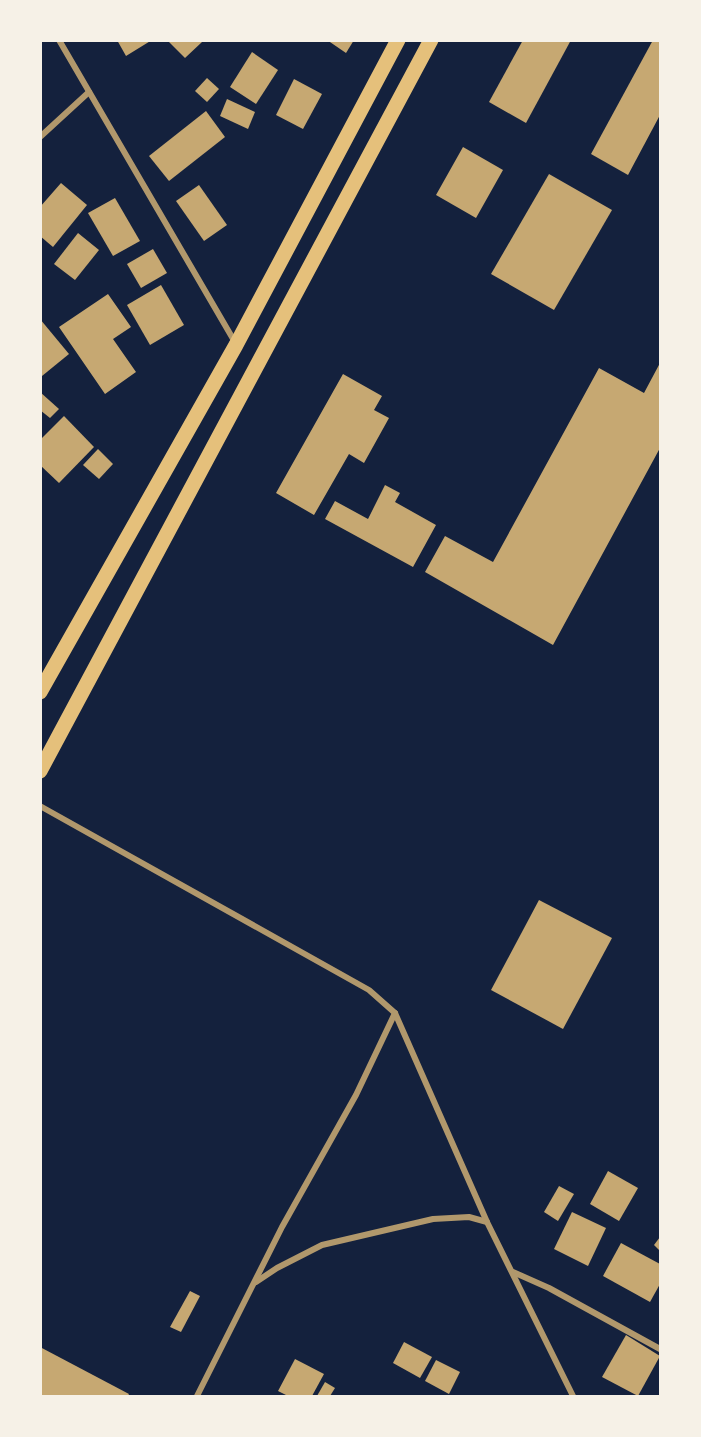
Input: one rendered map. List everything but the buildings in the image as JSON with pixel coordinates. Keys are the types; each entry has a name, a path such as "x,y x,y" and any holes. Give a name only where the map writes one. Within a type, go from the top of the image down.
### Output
{"main road":[{"path":"40,692 236,345 398,40"},
{"path":"40,771 431,40"}],"street":[{"path":"59,40 236,345"},
{"path":"40,137 89,92"},
{"path":"40,806 369,990 395,1013 487,1222 573,1396"},
{"path":"197,1396 282,1227 356,1095 395,1013"},
{"path":"255,1283 277,1268 322,1245 454,1216 487,1222"},
{"path":"513,1272 549,1288 660,1349"}]}
